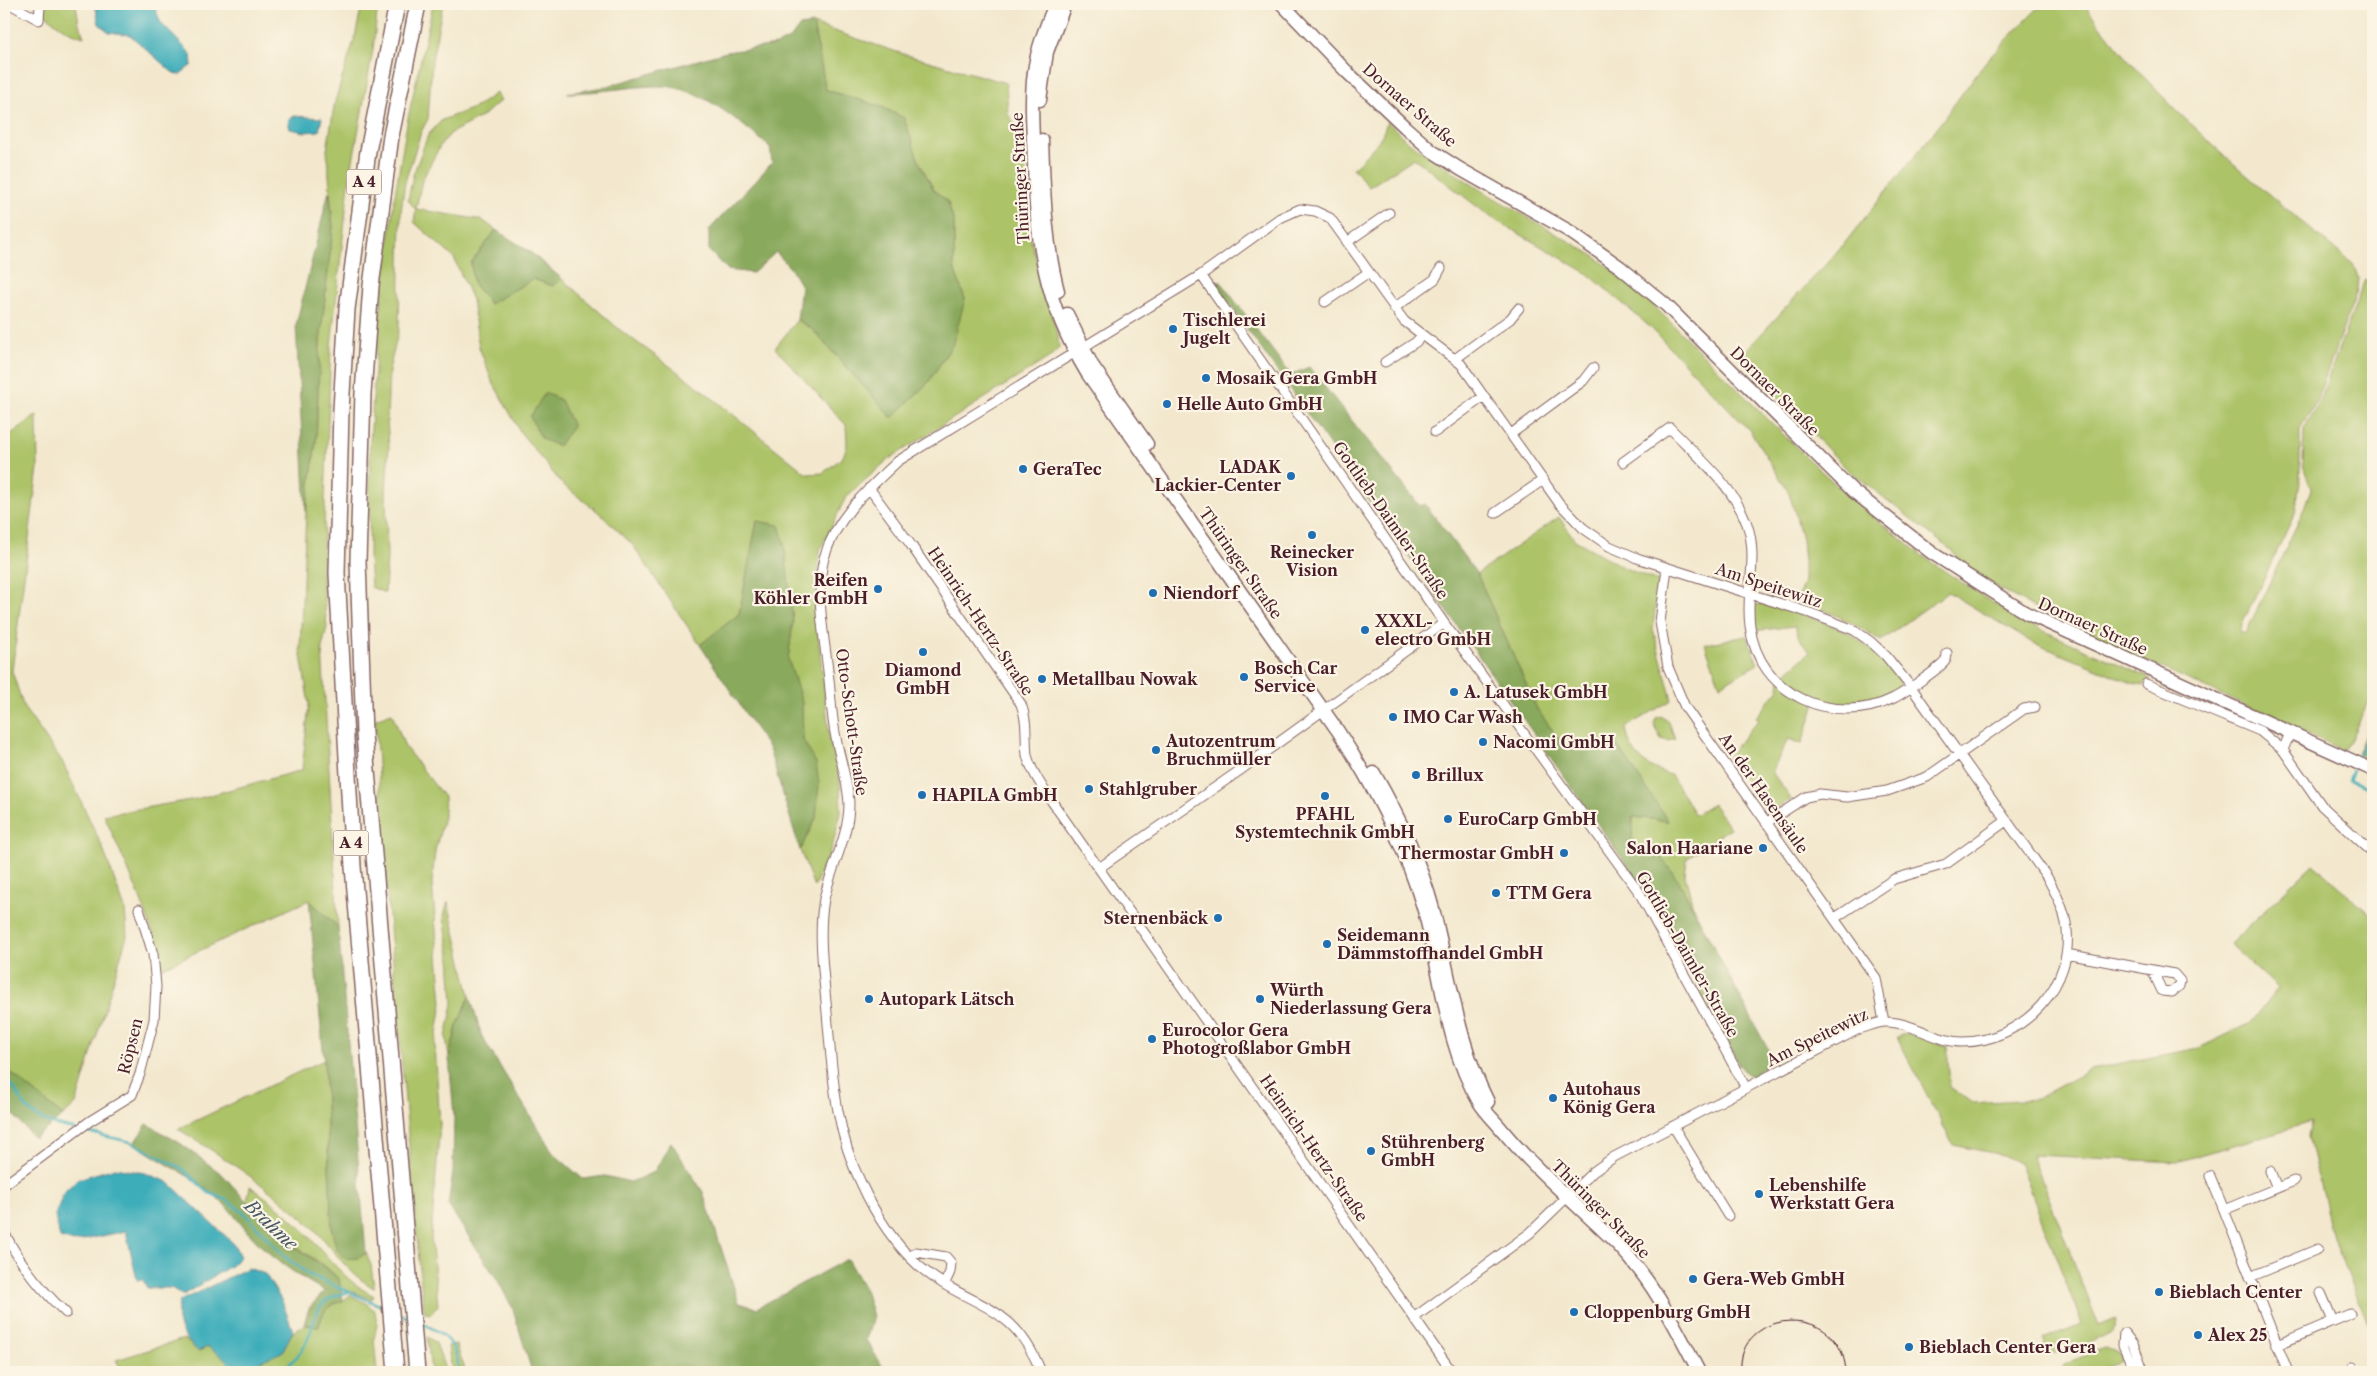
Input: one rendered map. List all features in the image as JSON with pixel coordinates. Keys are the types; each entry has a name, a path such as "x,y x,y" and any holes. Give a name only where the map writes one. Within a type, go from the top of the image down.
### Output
{"highway":[{"path":"390,4 391,32"},
{"name":"A 4","path":"396,1372 353,867 336,573 341,410 347,308 368,151 397,4"},
{"name":"A 4","path":"417,1372 364,734 358,561 363,393 371,286 391,136 418,4"}],"main road":[{"name":"Thüringer Straße","path":"1055,4 1041,40 1032,83 1036,226 1041,259 1051,294 1078,350 1326,707 1371,767 1406,832 1432,906 1448,996 1469,1059 1500,1128 1523,1154 1620,1247 1646,1278 1669,1315 1699,1372"},
{"name":"Thüringer Straße","path":"1065,4 1047,52 1041,85 1045,226 1058,290 1078,350"},
{"name":"Dornaer Straße","path":"1282,4 1347,72 1432,151 1570,232 1620,267 1666,304 1853,491 1932,553 2026,613 2373,770"}],"street":[{"path":"10,4 39,20 40,6"},
{"name":"Am Speitewitz","path":"1201,275 1280,218 1300,209 1315,211 1330,218 1404,321 1461,364 1559,503 1583,528 1609,546 1667,568 1810,613 1854,630 1886,656 1911,687 2047,877 2060,902 2066,924 2066,954 2048,1000 2015,1029 1992,1038 1959,1042 1884,1022 1859,1029 1603,1164 1530,1233 1415,1317"},
{"path":"1347,242 1389,214"},
{"path":"1394,308 1435,279 1441,268"},
{"path":"1325,302 1369,272"},
{"name":"Otto-Schott-Straße","path":"1041,1372 1034,1354 1019,1332 998,1312 944,1283 895,1242 861,1185 849,1156 840,1126 821,938 824,899 844,833 849,805 844,769 836,737 820,593 824,558 838,524 869,488 898,461 1201,275"},
{"name":"Gottlieb-Daimler-Straße","path":"1201,275 1444,623 1639,892 1746,1088"},
{"path":"1455,359 1510,319 1519,308"},
{"path":"1385,362 1416,342 1422,335"},
{"path":"1510,434 1583,381 1593,368"},
{"path":"1436,432 1484,396"},
{"path":"1623,462 1670,428 1731,493 1742,511 1752,546 1751,594 1748,610 1754,644 1762,663 1791,693 1805,701 1830,709 1857,710 1880,705 1911,687 1945,662 1947,653"},
{"path":"1495,513 1543,480"},
{"name":"Heinrich-Hertz-Straße","path":"869,488 911,545 1021,704 1026,718 1028,755 1033,772 1452,1372"},
{"name":"An der Hasensäule","path":"1667,568 1660,622 1668,667 1685,707 1876,978 1884,1022"},
{"path":"1099,868 1239,771 1444,623"},
{"path":"2146,684 2260,731 2283,750 2322,806 2373,853"},
{"path":"1766,823 1806,797 1820,794 1847,796 1887,791 1927,777 2024,709 2035,707"},
{"path":"2283,750 2290,733"},
{"path":"1835,918 1894,879 1946,864 2006,821"},
{"name":"Röpsen","path":"4,1185 90,1122 132,1095 140,1074 154,1020 156,986 153,954 139,909"},
{"path":"2066,954 2152,970"},
{"path":"1673,1126 1728,1216"},
{"path":"2270,1171 2277,1188"},
{"path":"2210,1176 2288,1372"},
{"path":"2224,1210 2294,1181"},
{"path":"4,1232 8,1249 48,1297 66,1313"},
{"path":"2250,1277 2318,1249"},
{"path":"911,1257 916,1252 946,1257 951,1263 950,1272 944,1283"},
{"path":"2321,1293 2333,1321"},
{"path":"2277,1345 2350,1314"},
{"path":"2135,1372 2123,1345 2124,1333 2134,1344 2144,1372"}],"green space":[{"path":"46,4 76,4 79,24 84,37 68,31 49,18 45,14"},
{"path":"362,4 378,4 373,50 349,183 331,346 322,581 327,627 322,648 338,927 309,900 162,968 144,909 104,815 196,799 302,770 309,705 300,649 306,512 316,441 320,342 333,227 327,150 335,101 355,37"},
{"path":"433,4 443,4 432,60 428,119 421,132 405,182 401,212 399,329 389,370 385,593 371,587 369,557 370,443 377,340 394,200 408,118"},
{"path":"2042,4 2084,4 2112,41 2176,110 2245,174 2353,264 2358,277 2357,291 2316,402 2300,429 2300,482 2295,513 2239,631 2246,633 2301,516 2311,489 2303,465 2304,429 2319,402 2365,279 2373,286 2373,691 2350,741 2343,750 2061,622 2001,590 1963,565 1951,550 1846,468 1739,358 1839,250 1930,137 1986,61"},
{"path":"813,24 900,53 1006,83 1008,114 1025,140 1026,223 1058,336 1059,348 1050,357 889,459 846,497 820,550 815,608 830,741 840,780 841,813 832,847 814,887 800,850 816,818 816,763 803,740 802,703 788,659 793,622 784,542 757,521 739,614 700,645 632,544 597,511 562,484 521,433 492,381 479,347 472,300 454,258 414,222 416,210 408,200 413,175 428,135 442,120 476,107 496,93 501,100 483,116 451,133 440,146 422,180 416,209 482,220 496,230 471,263 473,283 490,304 533,279 553,286 561,278 620,330 700,388 807,474 823,473 843,457 847,445 846,425 775,348 797,320 812,329 892,417 965,299 954,268 954,223 948,202 934,190 919,162 904,118 880,106 826,90"},
{"path":"813,24 826,90 880,106 904,118 919,162 934,190 948,202 954,223 954,268 965,299 953,344 928,383 892,418 812,329 797,320 801,286 791,269 776,252 753,273 728,270 709,251 709,230 772,163 770,147 717,106 687,91 671,87 654,86 567,93 604,87 726,52 777,45 791,38 800,26"},
{"path":"1387,121 1407,141 1479,189 1596,257 1643,295 1810,461 1859,505 1925,558 1988,600 2042,630 2151,679 2144,685 2132,683 2031,642 1948,592 1881,641 1841,618 1797,600 1804,581 1804,562 1802,540 1796,516 1789,493 1751,432 1650,327 1587,273 1492,218 1414,158 1369,187 1353,168 1378,141"},
{"path":"329,191 333,227 320,342 316,441 306,512 296,325"},
{"path":"496,230 529,251 561,278 553,286 533,279 490,304 473,283 471,263"},
{"path":"1220,281 1291,375 1309,367 1420,506 1425,504 1477,574 1537,709 1565,748 1613,739 1668,821 1633,817 1632,844 1659,854 1680,883 1773,1059 1753,1076 1748,1075 1740,1066 1643,888 1216,285"},
{"path":"545,393 561,400 573,427 558,446 542,439 530,417"},
{"path":"37,415 38,468 12,671 24,708 62,761 102,846 125,909 127,936 76,1104 63,1116 4,1067 4,439"},
{"path":"1559,517 1575,540 1625,568 1658,581 1653,629 1672,700 1626,727 1628,737 1635,752 1647,764 1671,775 1695,815 1713,804 1730,828 1687,858 1685,875 1694,910 1680,883 1659,854 1632,844 1633,817 1668,821 1613,739 1565,748 1537,709 1477,574"},
{"path":"757,521 779,525 784,542 793,622 788,659 802,703 803,740 816,763 819,784 816,818 800,850 769,749 700,645 739,614"},
{"path":"1763,603 1823,622 1856,638 1871,649 1901,682 1900,690 1868,703 1839,704 1816,701 1802,744 1788,739 1772,772 1791,799 1774,810 1767,811 1728,756 1759,719 1756,717 1779,689 1780,678 1810,652 1799,638 1795,626 1754,631 1752,611 1755,605"},
{"path":"1747,636 1758,664 1720,685 1705,644"},
{"path":"392,713 405,747 444,797 444,817 435,851 432,882 442,1003 435,1046 440,1124 431,1237 438,1305 431,1314 425,1313 422,1295 385,870 375,719"},
{"path":"2373,715 2373,757 2368,759 2357,754"},
{"path":"1661,716 1669,722 1675,739 1668,741 1661,739 1654,724 1656,718"},
{"path":"2313,864 2373,917 2373,1335 2333,1238 2308,1136 2311,1122 2177,1162 2032,1155 2099,1326 2116,1319 2115,1328 2110,1333 2068,1352 2050,1352 2042,1340 2082,1324 2020,1164 2003,1155 1953,1145 1897,1037 1907,1033 1947,1046 1950,1087 1972,1103 2036,1099 2091,1069 2199,1048 2251,1023 2278,988 2230,944"},
{"path":"309,900 338,927 366,1253 358,1258 345,1259 337,1250 332,1232 324,1060"},
{"path":"448,902 470,996 457,1026 449,1057 446,1037 453,1004 450,955 444,916"},
{"path":"470,996 482,1037 553,1153 583,1179 605,1176 631,1182 654,1172 671,1142 703,1192 739,1303 757,1308 847,1259 865,1290 873,1316 866,1340 886,1372 532,1372 513,1309 498,1281 448,1205 453,1172 454,1116 449,1058 457,1026"},
{"path":"324,1060 332,1231 358,1258 366,1253 371,1265 374,1288 356,1276 314,1229 266,1188 178,1129"},
{"path":"4,1067 63,1116 34,1138 4,1104"},
{"path":"147,1124 180,1143 223,1175 275,1233 339,1279 343,1301 333,1304 326,1309 319,1326 304,1324 309,1308 325,1291 281,1263 252,1237 227,1207 202,1185 134,1143"},
{"path":"250,1186 289,1217 343,1274 374,1296 372,1299 339,1287 339,1279 326,1267 275,1233 247,1201"},
{"path":"350,1295 366,1303 375,1311 377,1324 374,1339 377,1372 123,1372 116,1360 184,1339 198,1351 208,1347 282,1352 295,1330 304,1326 319,1326 328,1308"},
{"path":"427,1337 436,1343 446,1372 431,1372"},
{"path":"456,1344 466,1372 452,1372 448,1346"},
{"path":"2104,1348 2120,1353 2123,1360 2091,1372 2059,1372 2064,1364"}],"water":[{"path":"95,4 153,4 161,23 191,54 192,65 179,75 172,72 130,35 109,32 99,24"},
{"path":"294,116 322,118 319,131 305,132 290,129 288,121"},
{"path":"115,1168 145,1173 168,1182 234,1244 240,1257 232,1265 183,1295 171,1288 147,1288 143,1280 137,1280 126,1231 74,1242 60,1238 55,1215 64,1192 78,1179"},
{"path":"248,1268 265,1274 282,1301 293,1331 282,1352 254,1364 235,1365 208,1347 198,1351 192,1346 180,1329 178,1309 180,1301"}],"waterway":[{"path":"2359,755 2373,720"},
{"path":"2353,770 2349,780 2373,789"},
{"name":"Brahme","path":"4,1080 14,1089 33,1114 52,1124 74,1129"},
{"name":"Brahme","path":"82,1131 131,1142 181,1168 209,1193 227,1200 245,1214 285,1257 309,1275 384,1307"},
{"path":"279,1372 302,1351 316,1315 323,1304 337,1295 349,1292"},
{"name":"Brahme","path":"396,1312 407,1317"},
{"name":"Brahme","path":"419,1322 436,1330 448,1340 456,1353 459,1372"},
{"path":"225,1372 229,1361"}],"tram line":[{"path":"1741,1372 1744,1351 1754,1335 1771,1325 1790,1321 1809,1323 1827,1333 1840,1349 1846,1372"}],"place":[{"name":"Tischlerei Jugelt","path":"1173,329"},
{"name":"Mosaik Gera GmbH","path":"1206,378"},
{"name":"Helle Auto GmbH","path":"1167,404"},
{"name":"GeraTec","path":"1023,469"},
{"name":"LADAK Lackier-Center","path":"1291,476"},
{"name":"Reinecker Vision","path":"1312,535"},
{"name":"Reifen Köhler GmbH","path":"878,589"},
{"name":"Niendorf","path":"1153,593"},
{"name":"XXXL- electro GmbH","path":"1365,630"},
{"name":"Diamond GmbH","path":"923,652"},
{"name":"Bosch Car Service","path":"1244,677"},
{"name":"Metallbau Nowak","path":"1042,679"},
{"name":"A. Latusek GmbH","path":"1454,692"},
{"name":"IMO Car Wash","path":"1393,717"},
{"name":"Nacomi GmbH","path":"1483,742"},
{"name":"Autozentrum Bruchmüller","path":"1156,750"},
{"name":"Brillux","path":"1416,775"},
{"name":"Stahlgruber","path":"1089,789"},
{"name":"HAPILA GmbH","path":"922,795"},
{"name":"PFAHL Systemtechnik GmbH","path":"1325,796"},
{"name":"EuroCarp GmbH","path":"1448,819"},
{"name":"Salon Haariane","path":"1763,848"},
{"name":"Thermostar GmbH","path":"1564,853"},
{"name":"TTM Gera","path":"1496,893"},
{"name":"Sternenbäck","path":"1218,918"},
{"name":"Seidemann Dämmstoffhandel GmbH","path":"1327,944"},
{"name":"Autopark Lätsch","path":"869,999"},
{"name":"Würth Niederlassung Gera","path":"1260,999"},
{"name":"Eurocolor Gera Photogroßlabor GmbH","path":"1152,1039"},
{"name":"Autohaus König Gera","path":"1553,1098"},
{"name":"Stührenberg GmbH","path":"1371,1151"},
{"name":"Lebenshilfe Werkstatt Gera","path":"1759,1194"},
{"name":"Gera-Web GmbH","path":"1693,1279"},
{"name":"Bieblach Center","path":"2159,1292"},
{"name":"Cloppenburg GmbH","path":"1574,1312"},
{"name":"Alex 25","path":"2198,1335"},
{"name":"Bieblach Center Gera","path":"1909,1347"}]}
